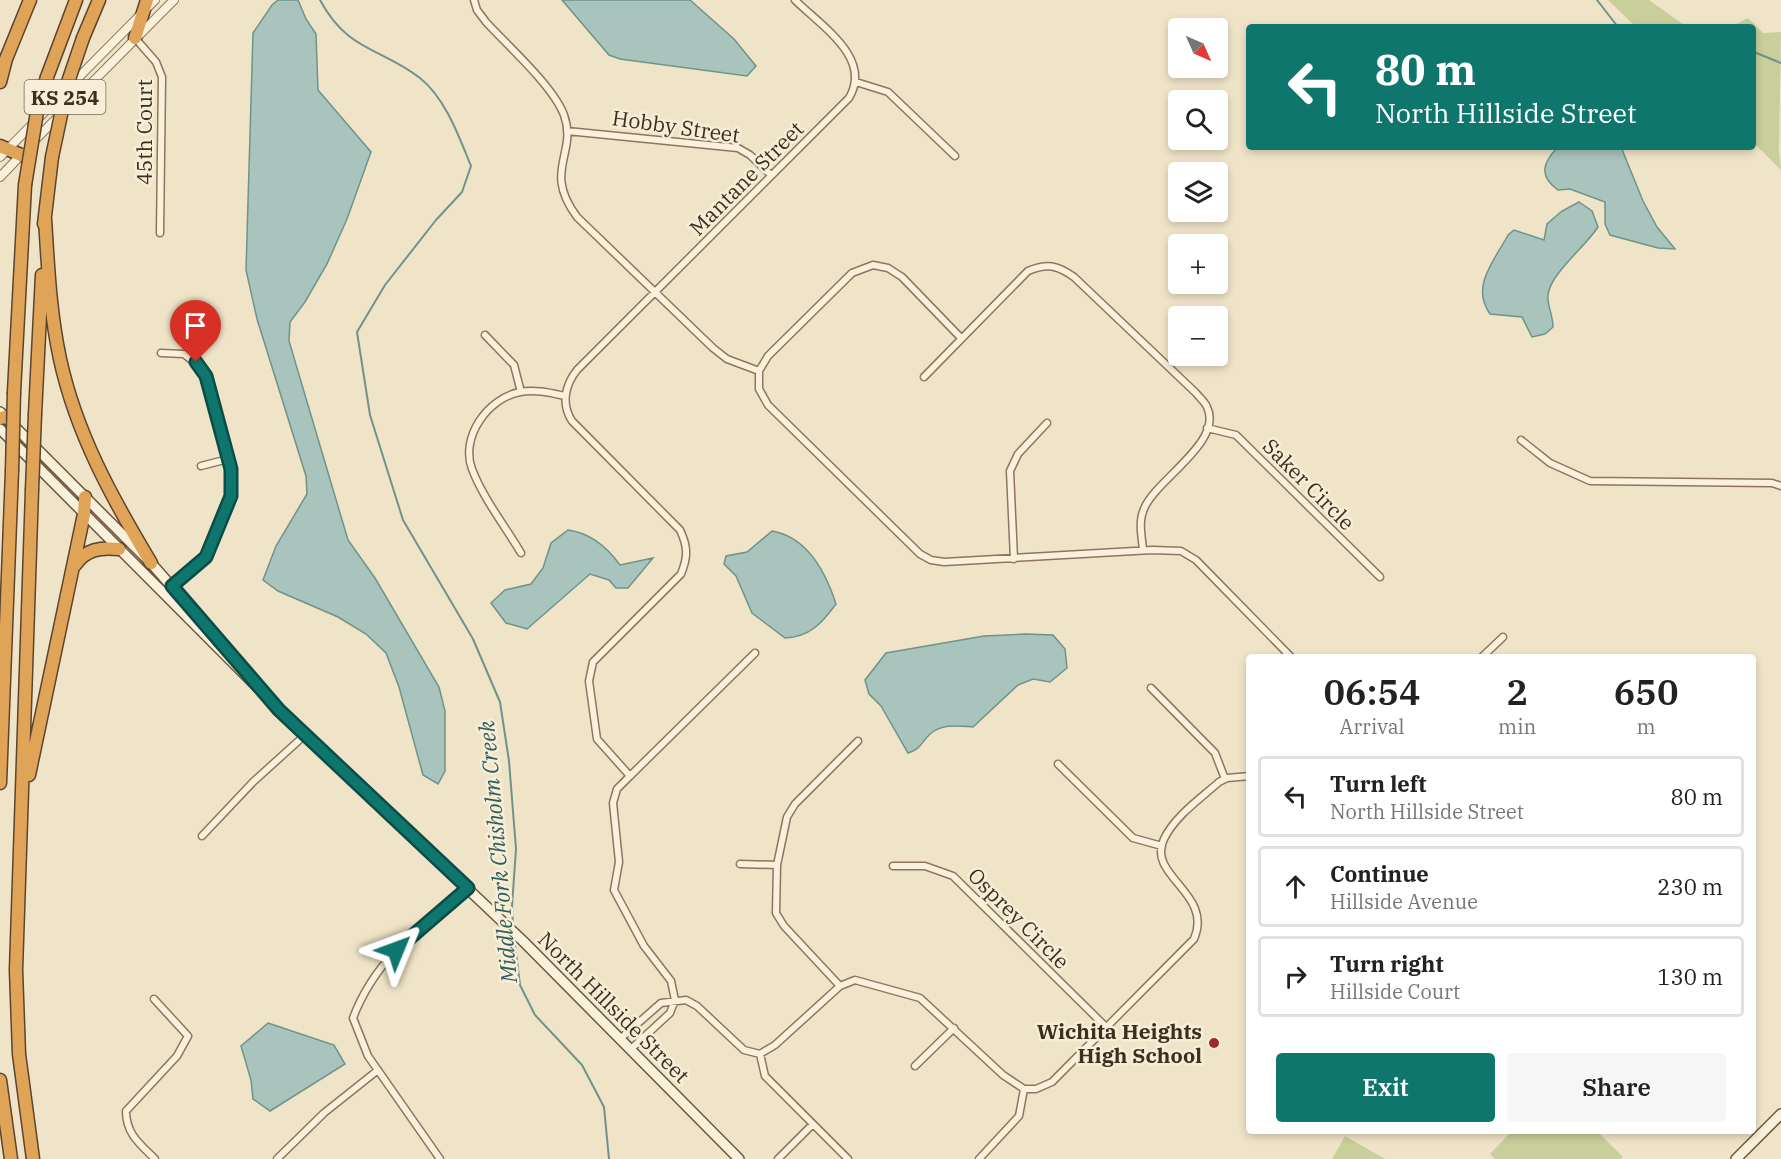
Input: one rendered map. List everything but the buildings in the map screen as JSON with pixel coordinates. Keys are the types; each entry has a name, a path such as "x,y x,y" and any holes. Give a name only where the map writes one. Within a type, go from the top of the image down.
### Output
{"highway":[{"path":"0,82 6,59 30,0"},
{"name":"KS 254","path":"0,783 14,392 25,185 37,112 47,77 76,0"},
{"name":"KS 254","path":"33,1159 23,1096 17,1012 20,842 32,490 45,219 52,157 68,82 99,0"},
{"path":"135,38 147,0"},
{"path":"2,151 21,155"},
{"path":"45,219 52,316 70,397 103,480 151,563"},
{"path":"20,842 33,755 73,569 85,496"},
{"path":"73,569 88,552 106,548 119,549"},
{"path":"0,1080 11,1159"}],"main road":[{"path":"2,415 151,563 168,590"},
{"path":"0,429 119,549 168,590"},
{"name":"North Hillside Street","path":"168,590 305,735 523,941 739,1159"},
{"path":"1736,1159 1781,1114"}],"street":[{"path":"2,151 155,0"},
{"path":"0,177 174,0"},
{"path":"474,0 477,10 486,22 556,99 564,116 567,131 560,182 568,205 653,293 718,353 759,371"},
{"path":"795,0 848,52 856,66 856,82 888,92 956,156"},
{"name":"45th Court","path":"135,38 156,62 162,77 160,233"},
{"name":"Mantane Street","path":"566,396 570,381 577,370 849,98 856,82"},
{"name":"Hobby Street","path":"567,131 738,148 750,154 771,175"},
{"path":"924,377 1028,271 1044,265 1059,267 1074,277 1196,393 1208,408 1207,428 1203,441 1147,502 1141,521 1143,550"},
{"path":"961,338 897,274 883,266 867,266 847,278 768,356 759,371 759,389 768,405 920,554 937,561 1014,559 1174,549 1197,560 1288,654"},
{"path":"485,335 514,365 522,392"},
{"path":"161,352 184,354 201,368 233,482 231,496 212,546 200,565 168,590"},
{"path":"521,553 472,468 470,453 475,427 484,415 504,398 522,392 566,396 567,413 572,421 680,530 687,547 687,556 681,574 593,662 590,671 597,739 630,776"},
{"path":"1014,559 1010,471 1018,454 1047,423"},
{"name":"Saker Circle","path":"1207,428 1236,435 1380,577"},
{"path":"1521,440 1550,463 1590,481 1763,482 1781,486"},
{"path":"201,466 228,459"},
{"path":"1485,654 1503,637"},
{"path":"630,1049 670,1013 675,1000 671,981 644,946 614,890 619,862 613,803 617,789 755,652"},
{"path":"1151,688 1215,753 1225,779"},
{"path":"202,836 253,782 305,735"},
{"path":"840,986 784,926 776,913 777,865 787,816 795,804 858,741"},
{"path":"1058,764 1133,838 1162,846"},
{"path":"620,1039 661,1003 686,1000 697,1006 744,1050 760,1054 775,1045 840,986 855,980 911,994 930,1004 1003,1076 1024,1089 1046,1086 1186,949 1198,929 1200,918 1195,905 1166,868 1162,846 1175,822 1225,779 1246,776"},
{"path":"740,864 777,865"},
{"name":"Osprey Circle","path":"893,866 925,866 953,876 1107,1028"},
{"path":"440,1159 368,1056 353,1018 361,996 379,967 413,933 468,888"},
{"path":"154,999 188,1036 177,1056 126,1111 126,1125 134,1138 155,1159"},
{"path":"915,1066 954,1028"},
{"path":"760,1054 765,1076 848,1159"},
{"path":"277,1159 324,1113 378,1070"},
{"path":"979,1159 1019,1116 1024,1089"},
{"path":"778,1159 812,1125"}],"green space":[{"path":"1608,0 1649,0 1683,24 1633,24"},
{"path":"1748,18 1754,24 1737,24"},
{"path":"1756,26 1763,33 1781,32 1779,151 1781,170 1756,145"},
{"path":"1509,1134 1600,1134 1623,1157 1620,1159 1495,1159 1490,1154"},
{"path":"1345,1136 1385,1159 1332,1159"}],"water":[{"path":"278,0 298,0 306,19 316,34 318,90 371,152 347,219 327,264 305,302 290,322 289,341 348,540 375,578 439,687 445,711 445,771 438,784 423,775 399,687 386,653 366,634 338,617 278,591 263,580 276,546 307,494 306,476 257,319 246,270 253,33"},
{"path":"562,0 690,0 734,39 756,66 747,76 620,59 609,55"},
{"path":"1556,150 1622,150 1643,201 1657,227 1675,249 1658,248 1610,235 1605,224 1605,202 1570,189 1558,190 1545,174 1549,158"},
{"path":"1579,202 1592,211 1598,227 1562,269 1550,287 1548,299 1553,327 1545,334 1532,337 1522,317 1490,314 1484,304 1483,283 1508,235 1514,230 1544,240 1547,224 1562,211"},
{"path":"568,530 584,534 598,542 620,565 653,558 628,588 616,588 609,580 590,574 527,629 506,623 491,603 505,590 531,584 543,568 551,543"},
{"path":"772,531 795,541 813,558 827,580 836,604 815,628 794,637 785,638 752,613 736,576 724,564 726,556 747,552"},
{"path":"1053,635 1065,649 1067,668 1050,682 1033,679 1018,685 973,727 951,726 935,730 918,748 908,753 881,706 869,694 865,680 886,653 984,636"},
{"path":"268,1023 334,1045 345,1064 270,1111 253,1099 251,1080 241,1046"}],"waterway":[{"name":"Middle Fork Chisholm Creek","path":"320,0 331,17 353,39 405,68 429,87 451,119 471,166 462,192 436,220 385,285 357,332 370,415 403,520 473,639 500,702 509,761 516,849 512,906 513,927"},
{"path":"1597,0 1616,24"},
{"path":"1756,53 1781,63"},
{"name":"Middle Fork Chisholm Creek","path":"514,938 520,985 535,1015 582,1065 604,1107 609,1159"}],"place":[{"name":"Wichita Heights High School","path":"1214,1043"}],"route":[{"path":"196,362 206,376 233,482 227,509 206,557 200,565 172,586 279,710 468,888 396,950"}]}
